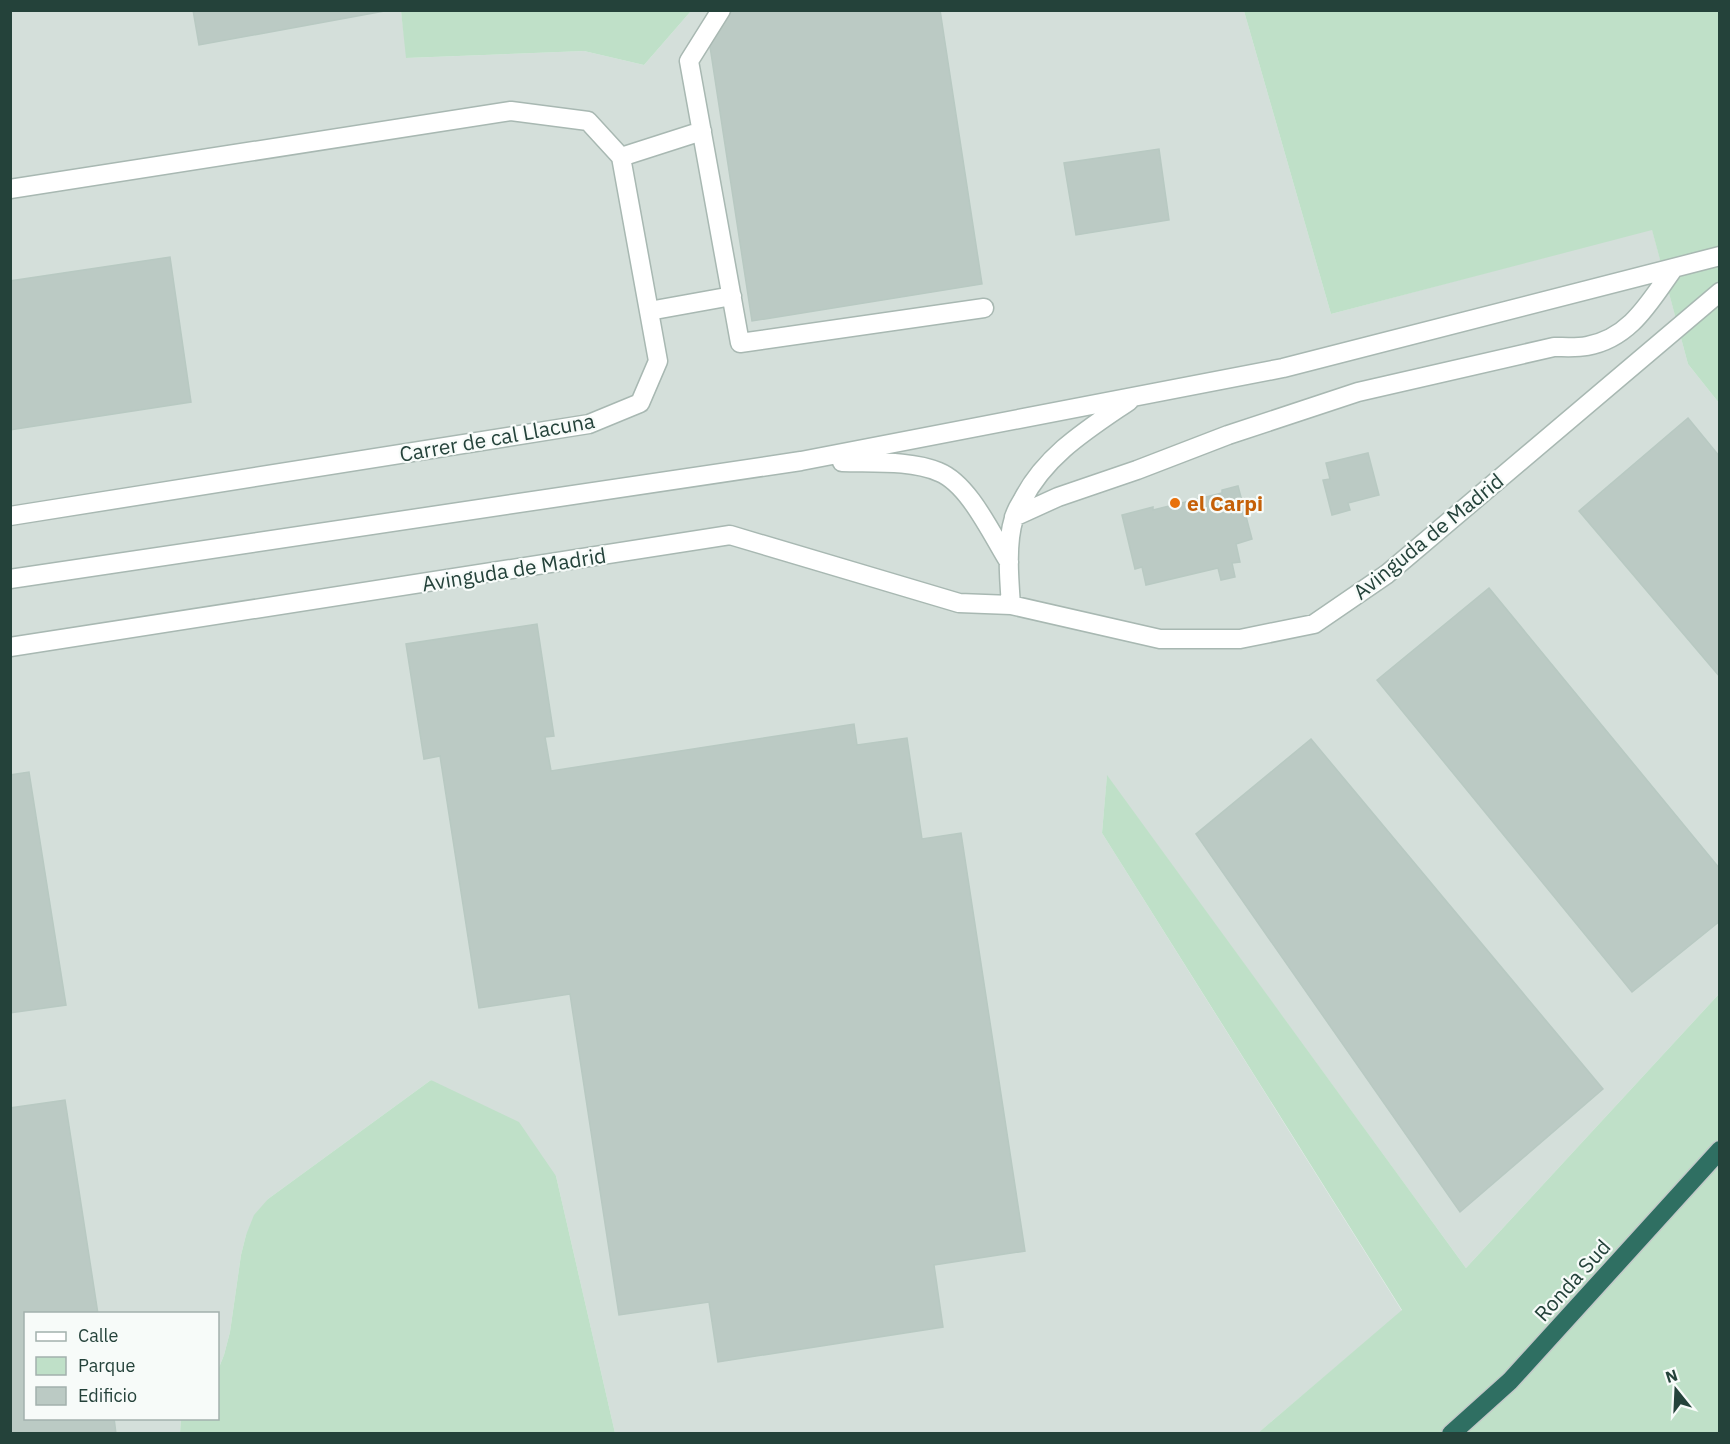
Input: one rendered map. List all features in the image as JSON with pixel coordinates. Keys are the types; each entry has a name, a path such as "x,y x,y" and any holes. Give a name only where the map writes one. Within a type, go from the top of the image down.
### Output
{"highway":[{"name":"Ronda Sud","path":"1451,1434 1510,1381 1719,1150"}],"street":[{"path":"721,10 689,61 740,343 984,308"},
{"path":"10,189 511,111 588,121 621,157 702,131"},
{"name":"Carrer de cal Llacuna","path":"10,516 590,424 640,403 658,360 621,157"},
{"path":"10,579 801,461 1283,368 1719,256"},
{"path":"1014,517 1058,497 1228,435 1358,392 1554,347 1587,346 1620,334 1640,315 1674,268"},
{"name":"Avinguda de Madrid","path":"10,647 730,535 960,603 1011,605 1160,639 1240,639 1314,624 1387,574 1719,292"},
{"path":"649,311 732,296"},
{"path":"1011,605 1009,562 1014,517 1029,486 1040,471 1086,430 1136,397"},
{"path":"801,461 906,464 939,472 958,485 977,509 1009,562"}],"shaded area":[{"path":"10,11 401,11 407,58 584,51 644,65 691,11 1244,11 1331,314 1652,229 1688,364 1719,403 1719,994 1466,1268 1107,776 1102,833 1402,1311 1258,1433 615,1433 556,1176 431,1080 268,1199 246,1235 230,1332 219,1368 219,1312 24,1312 24,1420 181,1420 180,1433 11,1433"}],"green space":[{"path":"401,10 691,11 644,65 584,51 406,58"},
{"path":"1244,11 1719,11 1719,403 1688,364 1652,230 1331,314"},
{"path":"1107,775 1466,1268 1719,994 1719,1433 1258,1433 1402,1310 1102,833"},
{"path":"431,1080 519,1122 556,1176 615,1433 180,1433 181,1420 219,1420 219,1368 230,1332 241,1255 254,1215 268,1199"}],"building":[{"path":"193,10 390,10 199,45"},
{"path":"730,10 940,10 982,284 752,321 709,40"},
{"path":"1159,149 1169,220 1076,235 1064,163"},
{"path":"170,257 191,402 10,430 10,281"},
{"path":"1688,418 1720,457 1720,677 1579,511"},
{"path":"1368,453 1379,495 1348,503 1350,510 1332,515 1323,480 1330,479 1326,463"},
{"path":"1238,486 1252,539 1236,544 1240,562 1232,563 1235,577 1221,580 1218,568 1146,585 1142,567 1135,569 1122,515 1222,493 1222,490"},
{"path":"1489,588 1720,869 1720,921 1632,992 1377,680"},
{"path":"537,624 554,736 545,737 551,771 854,724 857,745 907,738 922,839 961,833 1025,1251 934,1265 943,1327 718,1362 709,1302 619,1315 570,994 479,1008 440,756 424,759 406,644"},
{"path":"1311,739 1603,1089 1460,1212 1196,834"},
{"path":"29,772 66,1005 10,1013 10,775"},
{"path":"65,1100 98,1312 24,1312 24,1420 114,1420 116,1434 10,1434 10,1108"}],"place":[{"name":"el Carpi","path":"1175,503"}]}
